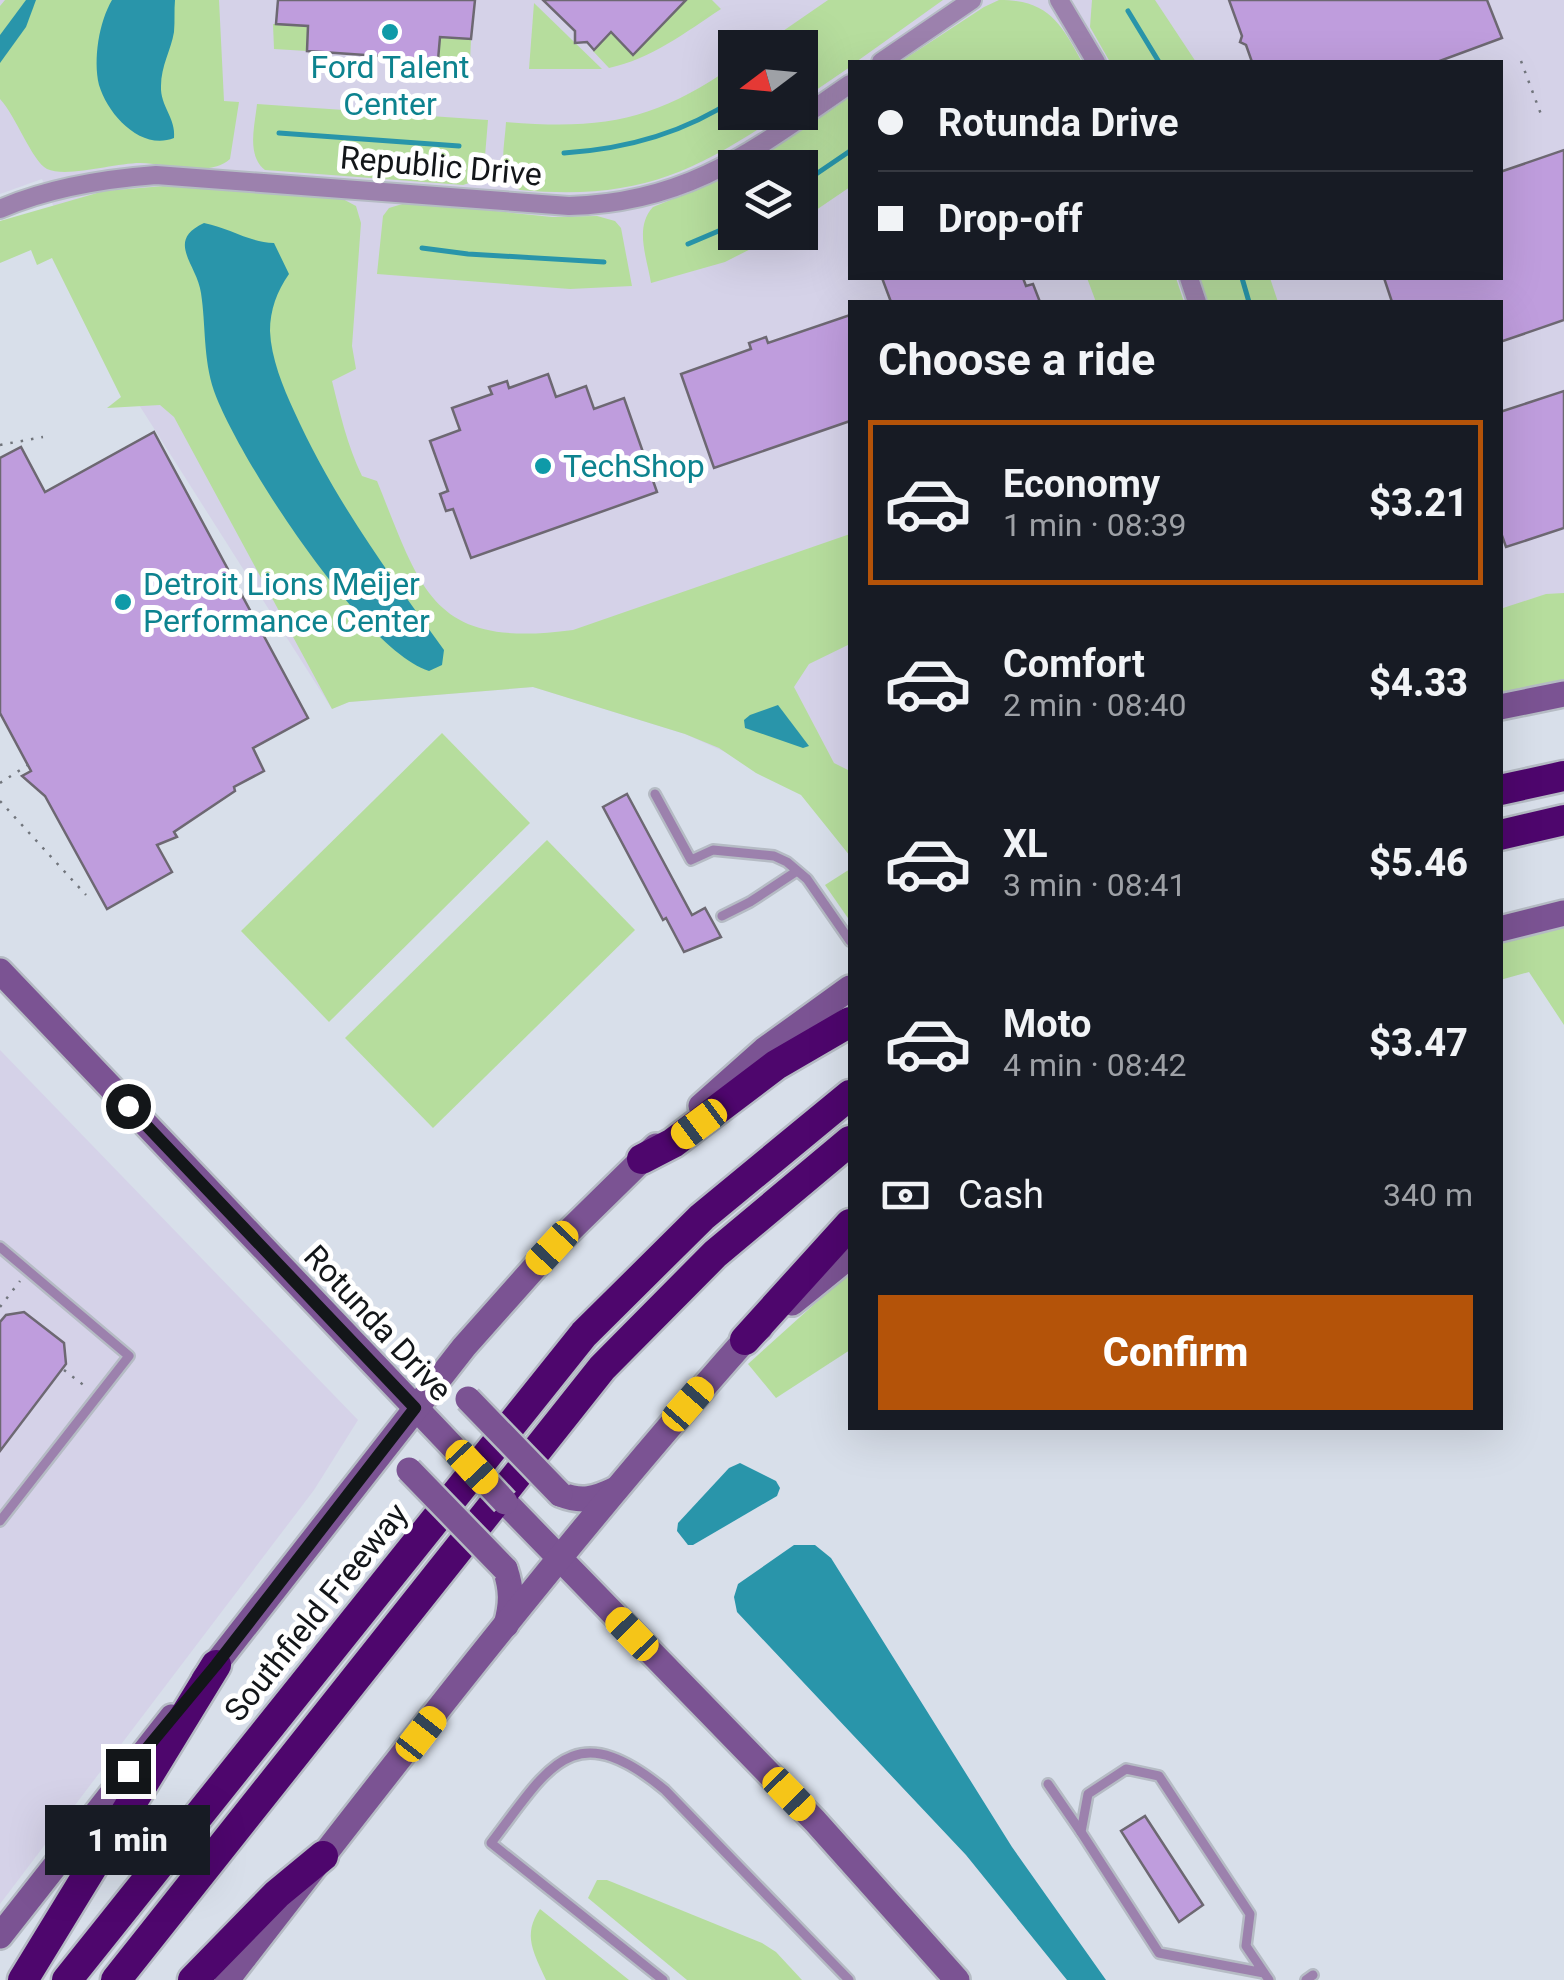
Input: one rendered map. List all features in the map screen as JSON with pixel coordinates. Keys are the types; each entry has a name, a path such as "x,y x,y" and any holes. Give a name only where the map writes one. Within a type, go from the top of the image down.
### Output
{"highway":[{"path":"1505,788 1564,776"},
{"path":"1503,834 1564,820"},
{"path":"642,1159 673,1143 776,1066 848,1023"},
{"name":"Southfield Freeway","path":"66,1980 584,1334 702,1217 848,1097"},
{"path":"116,1980 602,1368 715,1254 848,1143"},
{"path":"745,1340 848,1226"},
{"path":"23,1980 216,1665"},
{"path":"193,1980 277,1894 322,1856"}],"main road":[{"path":"1503,706 1564,694"},
{"path":"1503,928 1564,913"},
{"name":"Rotunda Drive","path":"0,971 558,1559 815,1821 957,1980"},
{"path":"1,1935 464,1346 552,1248 642,1159 764,1050 848,989"},
{"path":"227,1980 558,1559 745,1340 848,1258"},
{"path":"464,1346 460,1366 468,1399 560,1494 576,1501 592,1500 617,1489"},
{"path":"364,1475 388,1466 409,1470 504,1568 512,1604 506,1625"}],"street":[{"path":"885,60 972,0"},
{"path":"1059,0 1095,60"},
{"name":"Republic Drive","path":"0,209 89,184 156,175 569,206 619,203 714,174 848,85"}],"lane":[{"path":"654,794 692,860 713,850 774,856 798,871 848,937"},
{"path":"722,916 798,871"},
{"path":"0,1247 129,1356 0,1521"},
{"path":"663,1980 491,1843 551,1766 580,1752 603,1752 639,1768 665,1790 849,1980"},
{"path":"1081,1832 1088,1794 1126,1770 1159,1776 1250,1914 1246,1946 1267,1976"},
{"path":"1048,1784 1159,1952 1267,1976"}],"path":[{"path":"1521,60 1542,117"},
{"path":"0,445 43,437"},
{"path":"0,783 28,765"},
{"path":"0,801 86,895"},
{"path":"0,1307 20,1280"},
{"path":"64,1370 86,1387"}],"shaded area":[{"path":"0,0 1564,0 1564,685 1503,698 1503,300 848,300 848,807 685,734 533,687 349,702 332,709 134,397 42,179 0,194"},
{"path":"0,1050 358,1420 314,1490 0,1904"}],"green space":[{"path":"5,0 219,0 224,101 239,102 230,159 200,169 140,163 66,172 47,169 0,99 0,6"},
{"path":"686,0 712,0 721,9 668,44 624,64 609,68 593,51 611,32 632,54"},
{"path":"828,0 943,0 859,60 848,60 848,68 818,89 818,30 785,30"},
{"path":"999,0 1041,9 1067,35 1081,60 903,60"},
{"path":"1092,0 1155,0 1195,60 1109,60 1090,27"},
{"path":"534,3 602,69 529,69"},
{"path":"273,24 308,26 307,51 274,49"},
{"path":"440,37 471,39 470,62 438,60"},
{"path":"718,76 718,130 757,130 689,168 629,187 596,191 520,190 507,178 503,160 506,122 572,124 627,118 679,99"},
{"path":"848,97 848,188 818,209 818,150 770,150 800,130 818,130 818,118"},
{"path":"257,104 488,120 484,168 478,180 463,185 265,170 254,148"},
{"path":"718,181 718,250 749,250 725,262 651,283 643,233 653,207"},
{"path":"164,186 341,198 356,206 361,223 352,346 356,369 332,381 338,405 362,476 377,481 422,582 439,604 461,620 489,630 526,634 573,630 848,535 848,645 809,664 794,687 834,763 848,770 848,854 801,795 756,773 719,748 533,687 349,702 332,709 174,417 160,405 107,408 121,397 52,258 37,265 31,250 0,263 0,221 104,191"},
{"path":"409,202 552,217 597,216 615,221 621,228 632,286 570,289 377,274 383,216 389,208"},
{"path":"1088,280 1177,280 1183,300 1095,300"},
{"path":"1201,280 1271,280 1277,300 1207,300"},
{"path":"1564,593 1564,681 1503,694 1503,608 1546,594"},
{"path":"442,733 530,823 329,1022 241,931"},
{"path":"547,840 635,930 433,1128 345,1038"},
{"path":"848,870 848,918 825,885"},
{"path":"1564,924 1564,1025 1529,972 1503,979 1503,939"},
{"path":"848,1274 848,1351 776,1398 748,1364"},
{"path":"597,1880 607,1880 762,1943 802,1980 687,1980 588,1898"},
{"path":"540,1909 629,1980 546,1980 531,1936"}],"water":[{"path":"26,0 36,0 26,27 0,63 0,35"},
{"path":"112,0 175,0 174,32 161,86 174,138 162,141 138,135 118,118 103,96 97,75 97,52"},
{"path":"204,223 274,243 289,274 275,301 270,331 275,362 286,392 344,505 444,650 442,665 429,671 402,656 338,591 275,504 227,421 210,379 201,293 186,254 187,237"},
{"path":"778,705 809,746 803,748 745,728 744,720 750,715"},
{"path":"740,1463 776,1481 780,1488 777,1496 688,1545 677,1531 678,1523 729,1468"},
{"path":"794,1545 815,1545 831,1558 1012,1847 1106,1980 1067,1980 966,1855 737,1612 734,1597 738,1584"}],"building":[{"name":"Ford Talent Center","path":"278,0 475,0 471,39 440,37 438,60 307,51 308,26 276,24"},
{"path":"543,0 686,0 633,55 611,32 594,50 587,42 575,43 575,31"},
{"path":"1229,0 1487,0 1502,38 1442,60 1251,60 1246,45 1240,42 1242,36"},
{"path":"1564,150 1564,320 1503,341 1503,300 1391,300 1385,280 1503,280 1503,171"},
{"path":"883,280 1024,280 1026,286 1033,284 1039,300 890,300"},
{"path":"848,316 848,422 714,468 681,374 751,349 749,343 766,337 768,343"},
{"name":"TechShop","path":"548,374 556,397 586,386 594,409 624,398 657,492 471,558 453,509 446,511 440,494 448,491 430,441 460,430 452,408 492,394 489,387 507,381 509,388"},
{"path":"1564,391 1564,528 1506,547 1503,538 1503,411"},
{"name":"Detroit Lions Meijer Performance Center","path":"154,432 308,718 253,748 264,771 234,787 235,791 174,832 177,837 157,845 172,872 107,909 45,796 22,776 31,771 0,713 0,458 21,447 45,492"},
{"path":"627,794 692,915 705,908 721,937 684,952 603,807"},
{"path":"24,1312 64,1343 66,1364 0,1451 0,1322 6,1315"},
{"path":"1145,1816 1203,1905 1179,1922 1121,1831"}],"waterway":[{"path":"1128,11 1158,60"},
{"path":"564,153 610,148 654,137 718,110"},
{"path":"279,133 459,146"},
{"path":"818,173 848,152"},
{"path":"688,244 718,231"},
{"path":"422,248 604,262"},
{"path":"1243,280 1248,300"}],"place":[{"name":"Ford Talent Center","path":"390,32"},
{"name":"TechShop","path":"543,466"},
{"name":"Detroit Lions Meijer Performance Center","path":"123,602"}],"route":[{"path":"128,1106 415,1408 216,1665 128,1771"}]}
